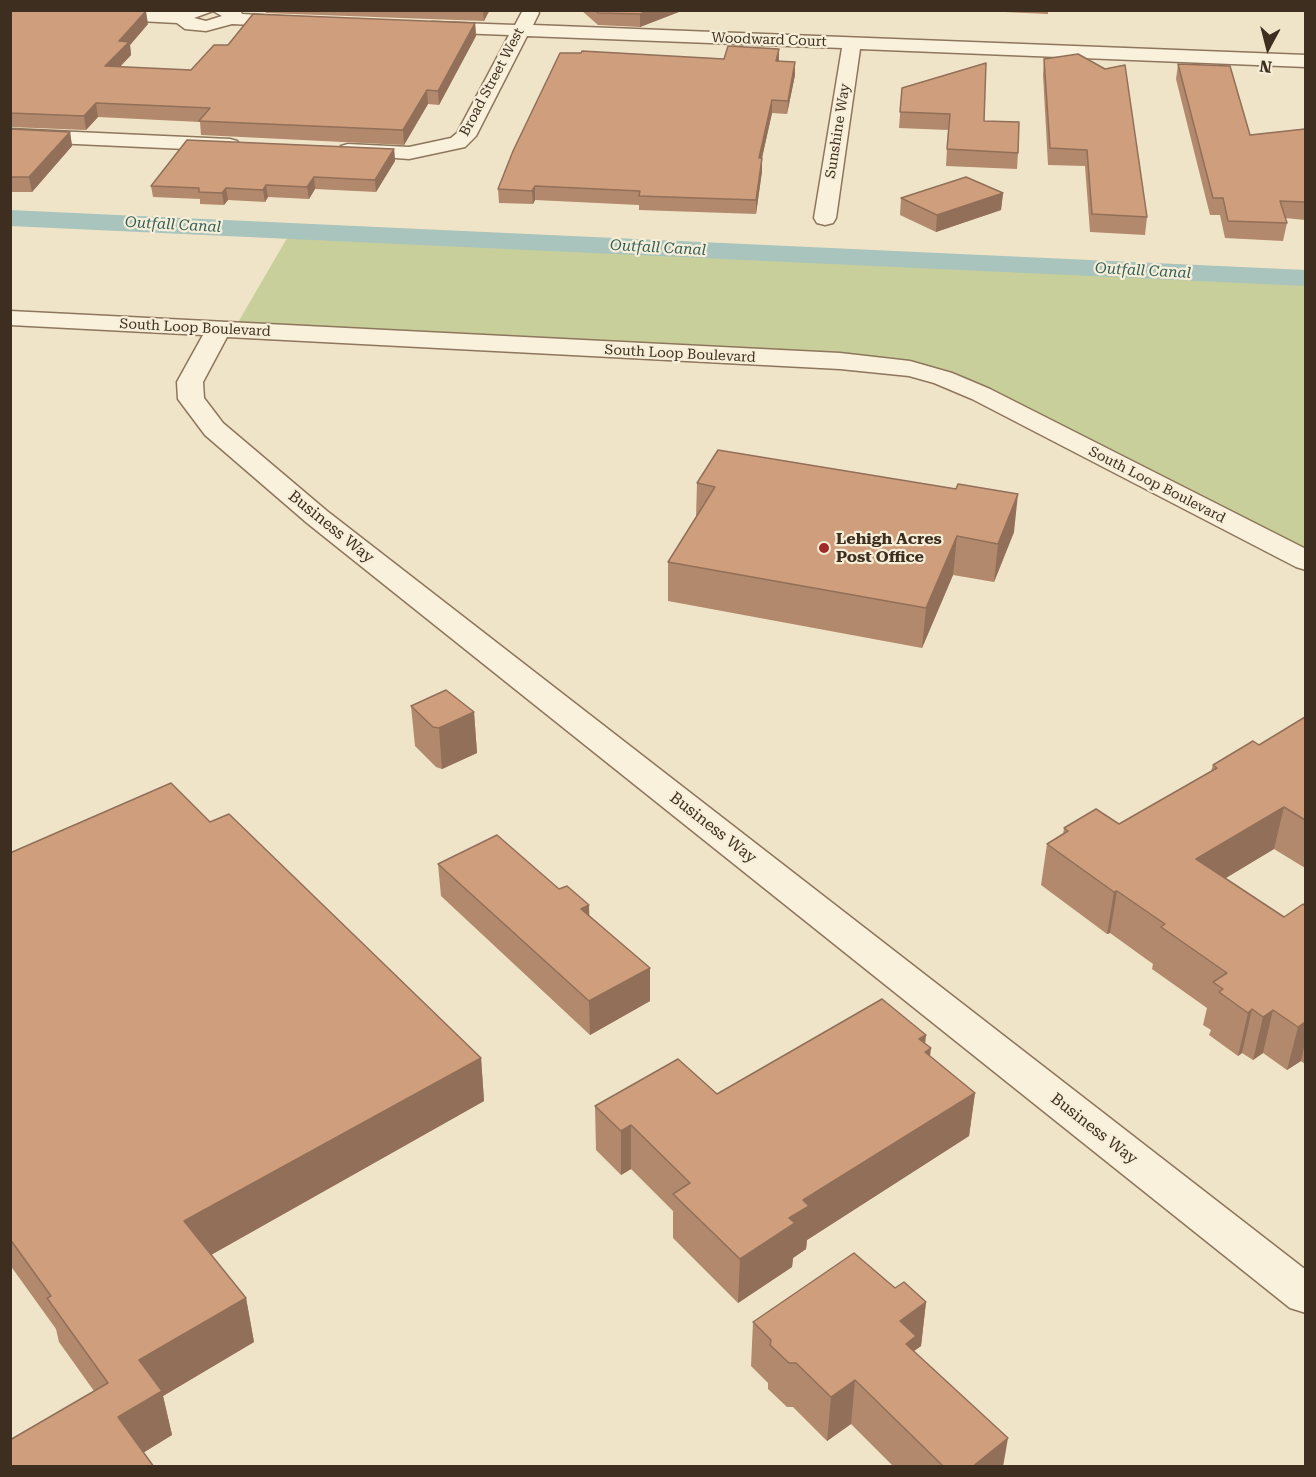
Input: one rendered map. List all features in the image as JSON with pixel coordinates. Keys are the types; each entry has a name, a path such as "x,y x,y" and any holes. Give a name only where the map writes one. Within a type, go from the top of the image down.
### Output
{"street":[{"path":"94,14 184,18 205,10"},
{"name":"Broad Street West","path":"333,149 409,153 446,146 466,136 531,10"},
{"path":"184,18 191,25 206,26 226,15 312,22"},
{"name":"Woodward Court","path":"415,26 1305,61"},
{"name":"Sunshine Way","path":"825,218 852,43"},
{"path":"10,135 251,146"},
{"name":"South Loop Boulevard","path":"10,318 840,361 910,369 943,378 981,394 1305,561"},
{"name":"Business Way","path":"219,329 190,382 191,399 214,429 317,517 1305,1295"}],"green space":[{"path":"290,233 1305,282 1305,551 950,373 237,324"}],"building":[{"path":"10,10 146,11 119,41 129,42 105,66 191,70 214,45 228,45 253,14 475,23 438,91 427,90 403,130 199,121 210,108 96,103 84,116 10,113"},
{"path":"595,10 651,10 640,14 598,13"},
{"path":"728,46 779,49 776,61 795,62 788,101 772,100 759,158 762,158 756,200 639,196 640,191 535,186 532,191 498,189 513,151 560,53 581,53 582,51 724,59"},
{"path":"1078,54 1105,69 1125,65 1147,217 1092,214 1087,150 1050,148 1044,59"},
{"path":"986,63 984,121 1019,122 1018,153 947,149 950,114 900,112 902,88"},
{"path":"1178,64 1230,66 1250,135 1305,129 1305,202 1280,201 1287,223 1228,221 1223,198 1213,198"},
{"path":"10,129 70,132 29,177 10,177"},
{"path":"187,140 394,149 375,180 314,177 307,187 266,185 263,190 226,188 222,193 199,192 199,188 151,186"},
{"path":"966,177 1003,193 937,215 901,198"},
{"path":"718,450 956,489 958,484 1018,494 998,544 957,536 926,608 668,562 715,487 697,483"},
{"path":"446,690 474,712 439,728 433,727 411,706"},
{"path":"1305,717 1305,820 1284,807 1196,859 1284,917 1303,904 1305,906 1305,1022 1298,1027 1273,1010 1263,1017 1252,1009 1248,1013 1219,992 1223,989 1213,982 1227,973 1161,927 1165,924 1117,891 1114,892 1047,844 1068,831 1064,828 1096,809 1119,824 1217,768 1213,765 1253,741 1259,745"},
{"path":"171,783 210,822 229,814 481,1058 184,1221 246,1298 139,1360 162,1391 118,1417 154,1467 10,1467 10,1440 108,1383 47,1298 51,1296 10,1239 10,853"},
{"path":"497,835 559,889 567,886 589,905 581,909 650,968 589,1001 438,864"},
{"path":"882,999 926,1035 919,1039 931,1048 925,1052 975,1093 803,1200 809,1206 789,1218 795,1223 740,1259 673,1194 690,1183 631,1125 621,1131 595,1106 678,1059 717,1094"},
{"path":"854,1253 895,1288 904,1282 926,1302 900,1321 916,1336 906,1344 1008,1438 972,1467 944,1467 855,1380 831,1397 796,1363 789,1363 770,1345 771,1340 753,1322"}],"waterway":[{"name":"Outfall Canal","path":"10,218 1306,278"}],"place":[{"name":"Lehigh Acres Post Office","path":"824,548"}]}
